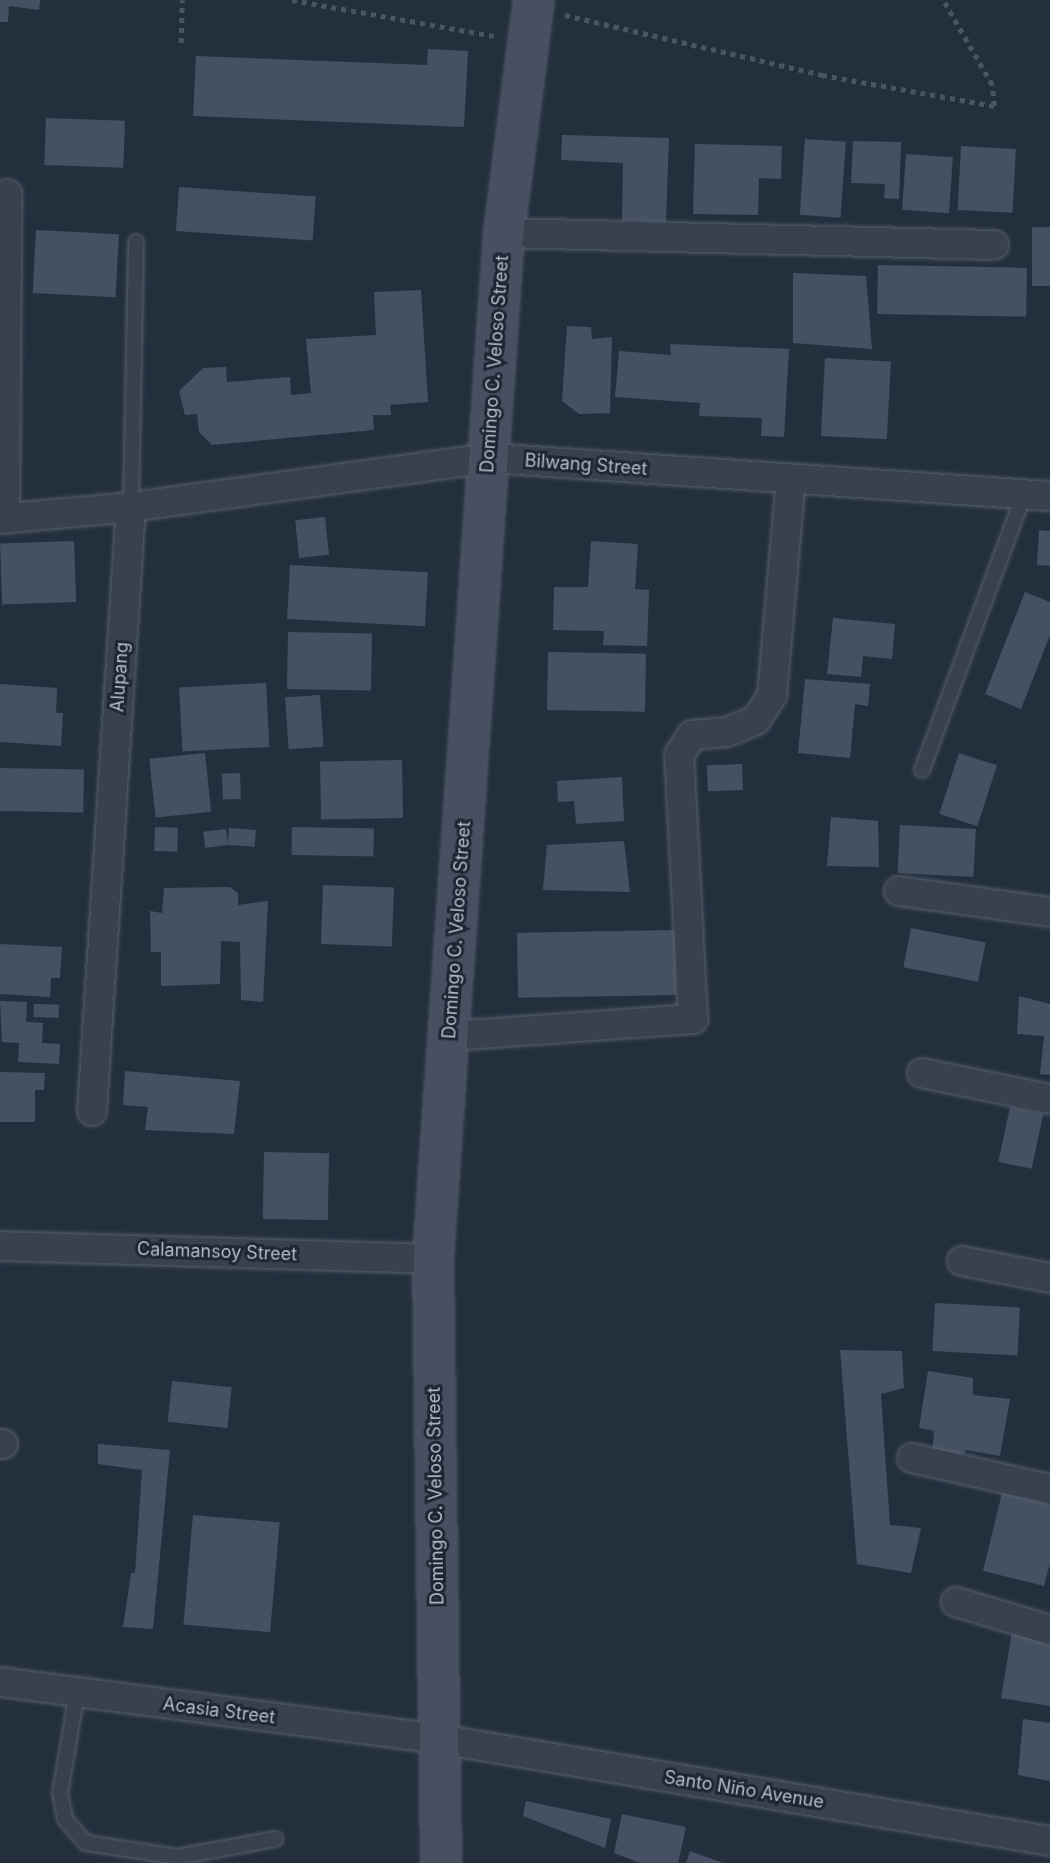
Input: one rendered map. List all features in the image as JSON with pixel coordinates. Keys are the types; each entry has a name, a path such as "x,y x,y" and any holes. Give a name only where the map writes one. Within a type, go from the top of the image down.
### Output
{"main road":[{"name":"Domingo C. Veloso Street","path":"442,1863 433,1259 504,233 533,17"}],"street":[{"path":"2,519 7,194"},
{"path":"504,233 994,246"},
{"name":"Bilwang Street","path":"2,519 131,508 489,458 1037,495"},
{"path":"450,1036 693,1019 679,755 692,735 727,732 756,720 772,695 791,479"},
{"name":"Alupang","path":"92,1111 131,508"},
{"path":"899,891 1050,912"},
{"path":"922,1073 1050,1100"},
{"name":"Calamansoy Street","path":"0,1246 433,1259"},
{"path":"962,1261 1050,1278"},
{"path":"912,1458 1050,1489"},
{"path":"956,1602 1050,1630"},
{"name":"Acasia Street","path":"0,1682 439,1739"},
{"name":"Santo Niño Avenue","path":"439,1739 1050,1841"}],"lane":[{"name":"Alupang","path":"131,508 136,242"},
{"path":"922,770 1037,495"},
{"path":"77,1693 60,1793 65,1819 86,1843 177,1857 275,1839"}],"path":[{"path":"181,43 182,0"},
{"path":"292,0 533,17 822,75 994,106 992,85 943,0"}],"building":[{"path":"0,0 40,0 39,10 9,6 8,22 0,22"},
{"path":"428,49 468,51 464,127 193,116 196,56 427,65"},
{"path":"46,118 125,121 123,168 44,165"},
{"path":"562,135 669,138 666,222 622,220 623,163 561,160"},
{"path":"805,139 846,142 841,218 800,215"},
{"path":"853,141 901,142 899,199 884,198 885,184 851,183"},
{"path":"695,144 782,146 781,179 759,178 758,215 693,214"},
{"path":"961,146 1016,149 1013,213 958,210"},
{"path":"906,154 953,157 949,213 902,210"},
{"path":"179,187 316,197 313,240 176,231"},
{"path":"1032,227 1050,227 1050,286 1032,286"},
{"path":"36,230 119,234 116,297 33,293"},
{"path":"878,265 1027,268 1026,317 877,314"},
{"path":"793,273 866,276 872,349 793,343"},
{"path":"421,290 428,402 390,405 391,415 373,415 374,430 212,445 199,432 197,414 185,415 179,391 203,368 226,367 227,382 290,377 291,395 311,393 306,339 376,335 374,292"},
{"path":"567,326 591,327 592,339 612,337 610,413 579,414 562,401"},
{"path":"670,344 789,349 784,437 761,436 762,418 699,416 700,403 615,397 619,351 671,355"},
{"path":"825,358 891,361 887,439 821,436"},
{"path":"325,517 329,555 299,558 295,520"},
{"path":"1039,530 1050,531 1050,566 1037,565"},
{"path":"74,541 76,602 2,605 0,544"},
{"path":"591,541 638,544 635,589 649,590 647,646 603,645 604,631 553,630 554,587 588,587"},
{"path":"290,565 428,572 425,626 287,619"},
{"path":"1025,592 1050,602 1050,635 1021,709 985,694"},
{"path":"833,618 895,624 892,659 863,656 861,677 827,674"},
{"path":"288,632 372,633 371,690 287,689"},
{"path":"548,652 646,654 645,712 547,710"},
{"path":"805,679 870,684 868,706 855,704 850,758 798,753"},
{"path":"266,683 269,747 182,751 179,688"},
{"path":"0,684 57,688 56,713 63,713 61,746 0,742"},
{"path":"320,695 324,747 289,749 285,697"},
{"path":"205,753 211,812 155,818 149,759"},
{"path":"959,753 997,765 977,826 939,814"},
{"path":"402,760 403,818 321,819 320,761"},
{"path":"742,764 743,790 708,791 707,765"},
{"path":"0,768 84,769 83,812 0,811"},
{"path":"240,773 241,799 223,800 222,774"},
{"path":"622,777 624,821 576,824 574,801 558,802 557,781"},
{"path":"831,817 878,821 879,867 827,866"},
{"path":"900,825 976,829 973,877 897,873"},
{"path":"155,827 178,828 177,852 154,851"},
{"path":"292,827 374,828 373,856 292,855"},
{"path":"229,828 256,830 255,847 228,845"},
{"path":"226,829 228,845 205,848 203,832"},
{"path":"624,841 630,892 543,890 547,845"},
{"path":"323,885 394,887 392,946 321,944"},
{"path":"230,887 238,893 238,905 268,901 263,1002 241,1000 240,942 221,941 220,984 161,986 161,952 151,952 150,911 162,913 164,888"},
{"path":"911,928 986,943 978,982 903,967"},
{"path":"675,930 676,995 518,998 517,933"},
{"path":"0,944 62,947 60,978 51,978 50,997 0,994"},
{"path":"1019,996 1050,1004 1050,1075 1040,1074 1044,1036 1017,1034"},
{"path":"0,1001 27,1002 26,1022 43,1023 42,1043 60,1044 59,1064 18,1062 19,1043 2,1042"},
{"path":"34,1004 59,1005 59,1018 34,1017"},
{"path":"125,1071 240,1081 234,1134 145,1130 148,1107 123,1105"},
{"path":"0,1072 45,1073 44,1090 35,1090 35,1122 0,1122"},
{"path":"1010,1107 1043,1114 1032,1169 998,1162"},
{"path":"264,1152 329,1153 328,1220 263,1219"},
{"path":"935,1303 1020,1307 1017,1355 932,1351"},
{"path":"840,1350 902,1351 904,1388 881,1394 890,1525 921,1528 911,1573 857,1564"},
{"path":"928,1371 973,1378 973,1395 1010,1399 1000,1456 966,1450 958,1462 932,1454 934,1431 919,1428"},
{"path":"172,1381 232,1387 227,1428 168,1422"},
{"path":"98,1444 170,1450 153,1629 123,1627 131,1573 135,1573 142,1470 98,1464"},
{"path":"1002,1493 1050,1504 1050,1563 1044,1586 983,1571"},
{"path":"193,1515 280,1523 270,1632 183,1625"},
{"path":"1012,1632 1050,1638 1050,1706 1001,1698"},
{"path":"1023,1719 1050,1723 1050,1781 1018,1775"},
{"path":"526,1801 611,1819 605,1848 523,1816"},
{"path":"622,1814 686,1827 678,1863 640,1863 614,1853"},
{"path":"690,1851 723,1863 686,1863"}]}
